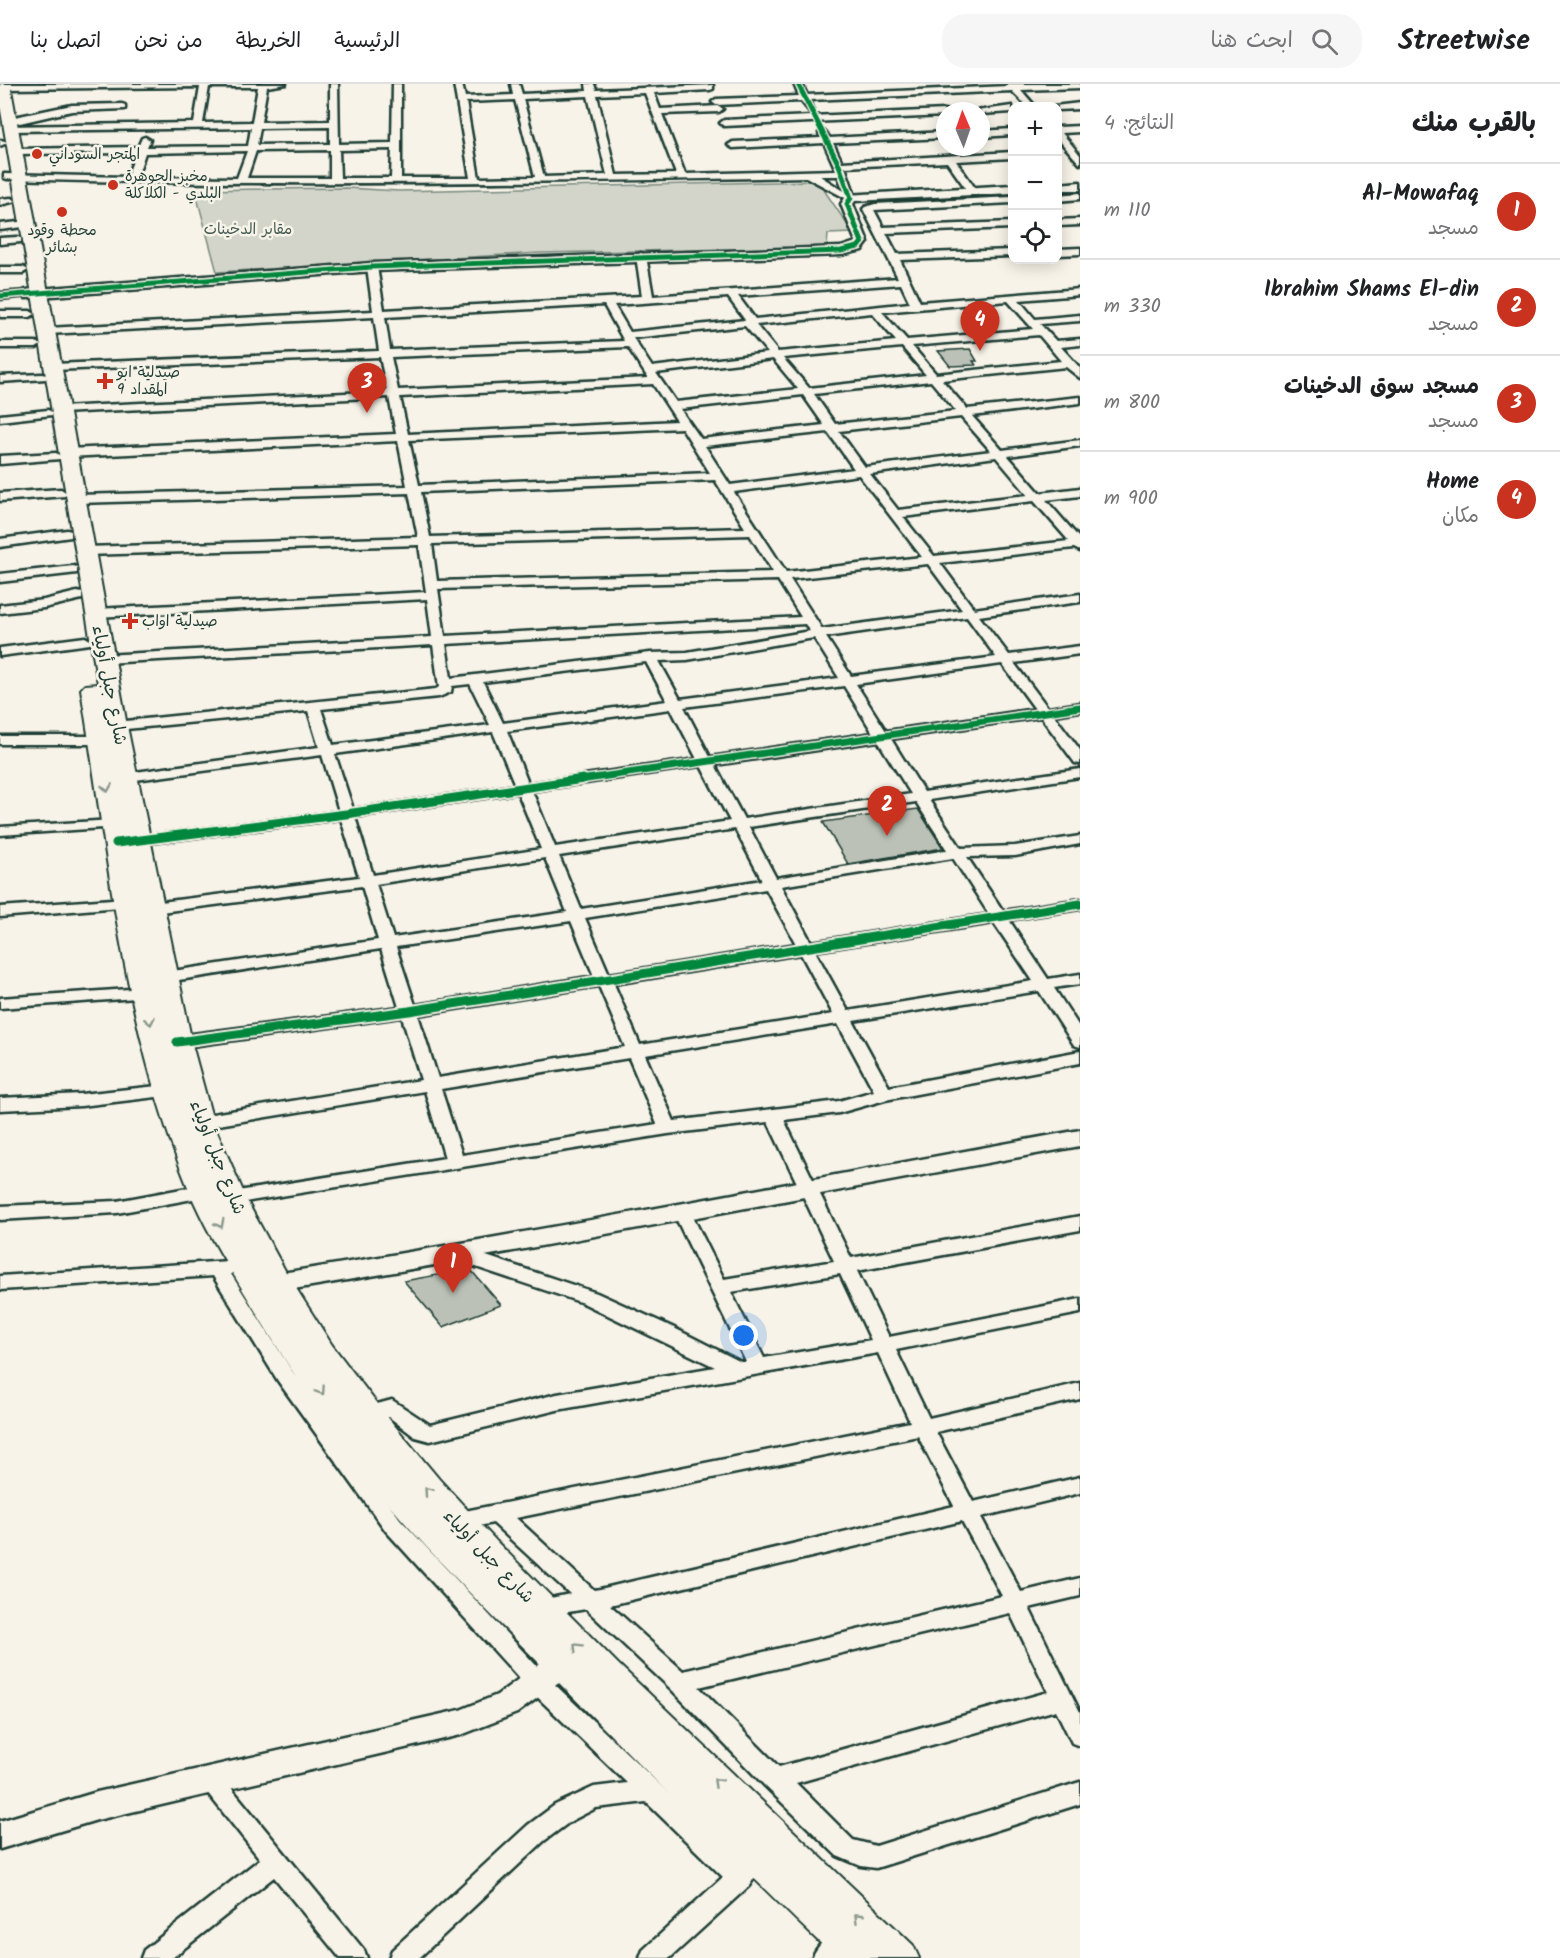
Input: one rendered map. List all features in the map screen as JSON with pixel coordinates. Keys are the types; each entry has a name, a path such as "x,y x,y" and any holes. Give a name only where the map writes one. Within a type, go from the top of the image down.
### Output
{"main road":[{"name":"شارع جبل أولياء","path":"13,153 29,302 47,372 108,733 123,836 127,903 144,993 167,1091 202,1191 260,1279 311,1337 366,1415 455,1522 538,1608 900,1958"},
{"name":"شارع جبل أولياء","path":"108,733 128,777 123,836 153,908 177,1042 200,1122 232,1198 260,1279 289,1343 339,1418 372,1461 473,1575 561,1664 749,1868 844,1940 863,1958"}],"street":[{"path":"241,180 258,126 263,84"},
{"path":"13,153 121,85 282,84"},
{"path":"334,84 335,181"},
{"path":"396,181 397,84"},
{"path":"458,84 475,181"},
{"path":"515,84 540,179"},
{"path":"0,314 29,302 372,267 848,250 862,242 847,204 850,197 840,169 798,84"},
{"path":"943,84 950,92"},
{"path":"121,85 123,127"},
{"path":"198,126 205,85"},
{"path":"658,112 805,98 950,92 1013,86 1080,85"},
{"path":"461,100 518,97 591,89 649,91 710,86 737,155"},
{"path":"1013,86 1028,102"},
{"path":"591,89 612,177"},
{"path":"649,91 681,176"},
{"path":"1062,107 1080,106"},
{"path":"13,153 72,108 122,107"},
{"path":"990,111 1008,110"},
{"path":"724,123 936,113"},
{"path":"13,153 123,127 335,124"},
{"path":"131,180 149,127"},
{"path":"1062,131 1080,129"},
{"path":"990,133 1008,132"},
{"path":"733,145 936,135"},
{"path":"1062,136 1076,152 1080,161"},
{"path":"13,153 397,146"},
{"path":"13,153 46,177 131,180 335,181 475,181 798,174 949,158 1008,155"},
{"path":"13,153 46,177"},
{"path":"949,158 972,191"},
{"path":"741,165 745,175"},
{"path":"134,169 152,169"},
{"path":"234,169 245,169"},
{"path":"798,174 822,180 840,194 850,197 1008,189"},
{"path":"1062,187 1080,186"},
{"path":"1062,198 1080,196"},
{"path":"916,306 894,257 867,211 870,207 1008,200"},
{"path":"1062,223 1080,222"},
{"path":"880,230 1008,225"},
{"path":"1062,252 1080,251"},
{"path":"894,257 1008,253"},
{"path":"641,256 648,299"},
{"path":"0,740 108,733 313,705 439,693 446,688 441,641 416,489 385,355 372,267"},
{"path":"0,296 29,302 379,315 731,294 904,280"},
{"path":"855,283 863,292"},
{"path":"0,380 47,372 628,340 875,306 916,306 1080,292"},
{"path":"731,294 750,323 806,391 862,472 932,560 1080,760"},
{"path":"1010,297 1076,369"},
{"path":"0,345 29,302"},
{"path":"607,302 628,340 698,443 920,797 1080,1041"},
{"path":"875,306 902,343 966,413 1079,545"},
{"path":"1031,322 1080,318"},
{"path":"0,418 54,412 395,394 651,376 777,355 1040,332"},
{"path":"1053,345 1080,342"},
{"path":"673,406 933,377 1076,369"},
{"path":"698,443 1080,400"},
{"path":"0,460 685,424"},
{"path":"727,489 1080,443"},
{"path":"0,578 76,543 416,489 718,476"},
{"path":"896,514 1080,492"},
{"path":"0,497 76,543 433,590 782,576 1079,545"},
{"path":"0,543 425,541 754,531"},
{"path":"0,609 45,604 76,543"},
{"path":"446,683 650,657 687,656 816,634 1080,598"},
{"path":"0,652 441,641 809,620"},
{"path":"676,626 687,656"},
{"path":"128,777 1080,650"},
{"path":"650,657 884,1094"},
{"path":"475,680 525,788 576,915 668,1128"},
{"path":"313,705 456,1164"},
{"path":"0,831 123,836 346,814 1080,707"},
{"path":"153,908 552,854 1080,773"},
{"path":"166,977 957,854 1015,851 1080,840"},
{"path":"0,912 127,903"},
{"path":"177,1042 409,1011 1080,904"},
{"path":"200,1122 433,1086 1080,979"},
{"path":"0,1003 144,993"},
{"path":"232,1198 456,1164 668,1128 774,1117 846,1106 884,1094 1080,1057"},
{"path":"0,1104 81,1100 167,1091"},
{"path":"774,1117 848,1266 923,1427 1015,1601 1080,1736"},
{"path":"0,1283 218,1269 260,1279 459,1254 681,1210 1080,1138"},
{"path":"0,1213 117,1207 202,1191"},
{"path":"681,1210 720,1286 749,1369"},
{"path":"720,1286 754,1283 1080,1223"},
{"path":"459,1254 572,1291 749,1369"},
{"path":"218,1269 285,1376 393,1524 538,1683 649,1791 749,1868 652,1958"},
{"path":"366,1415 392,1408 422,1431 430,1432 556,1402 884,1345 1080,1306"},
{"path":"455,1522 499,1515 923,1427 1080,1391"},
{"path":"538,1608 590,1600 1080,1485"},
{"path":"499,1515 679,1682 773,1779 845,1848 861,1855 876,1857 1080,1793"},
{"path":"679,1682 1080,1587"},
{"path":"0,1835 98,1806 461,1722 507,1704 561,1664"},
{"path":"773,1779 1062,1698"},
{"path":"211,1780 355,1958"},
{"path":"401,1958 536,1833 563,1813 594,1798 649,1791"},
{"path":"153,1958 276,1861"},
{"path":"824,1958 844,1940"}],"green space":[{"name":"مقابر الدخينات","path":"818,181 853,233 828,234 827,247 540,253 217,272 195,190 346,188 399,191"}],"building":[{"path":"970,349 977,361 973,361 976,365 950,366 938,351"},
{"path":"918,809 943,848 848,864 823,822"},
{"path":"470,1269 501,1305 443,1327 404,1281"}],"cycle path":[{"path":"0,296 372,267 841,251 858,247 862,242 847,204 851,198 839,165 798,84"},
{"path":"116,843 346,814 1080,707"},
{"path":"177,1042 409,1011 1080,904"}],"place":[{"name":"المتجر السوداني","path":"37,154"},
{"name":"مخبز الجوهرة البلدي - الكلاكلة","path":"113,185"},
{"name":"محطة وقود بشائر","path":"62,212"},
{"name":"Home","path":"980,351"},
{"name":"صيدلية ابو المقداد 9","path":"105,381"},
{"name":"مسجد سوق الدخينات","path":"367,413"},
{"name":"صيدلية اواب","path":"130,621"},
{"name":"Ibrahim Shams El-din","path":"887,836"},
{"name":"Al-Mowafaq","path":"453,1293"}]}
